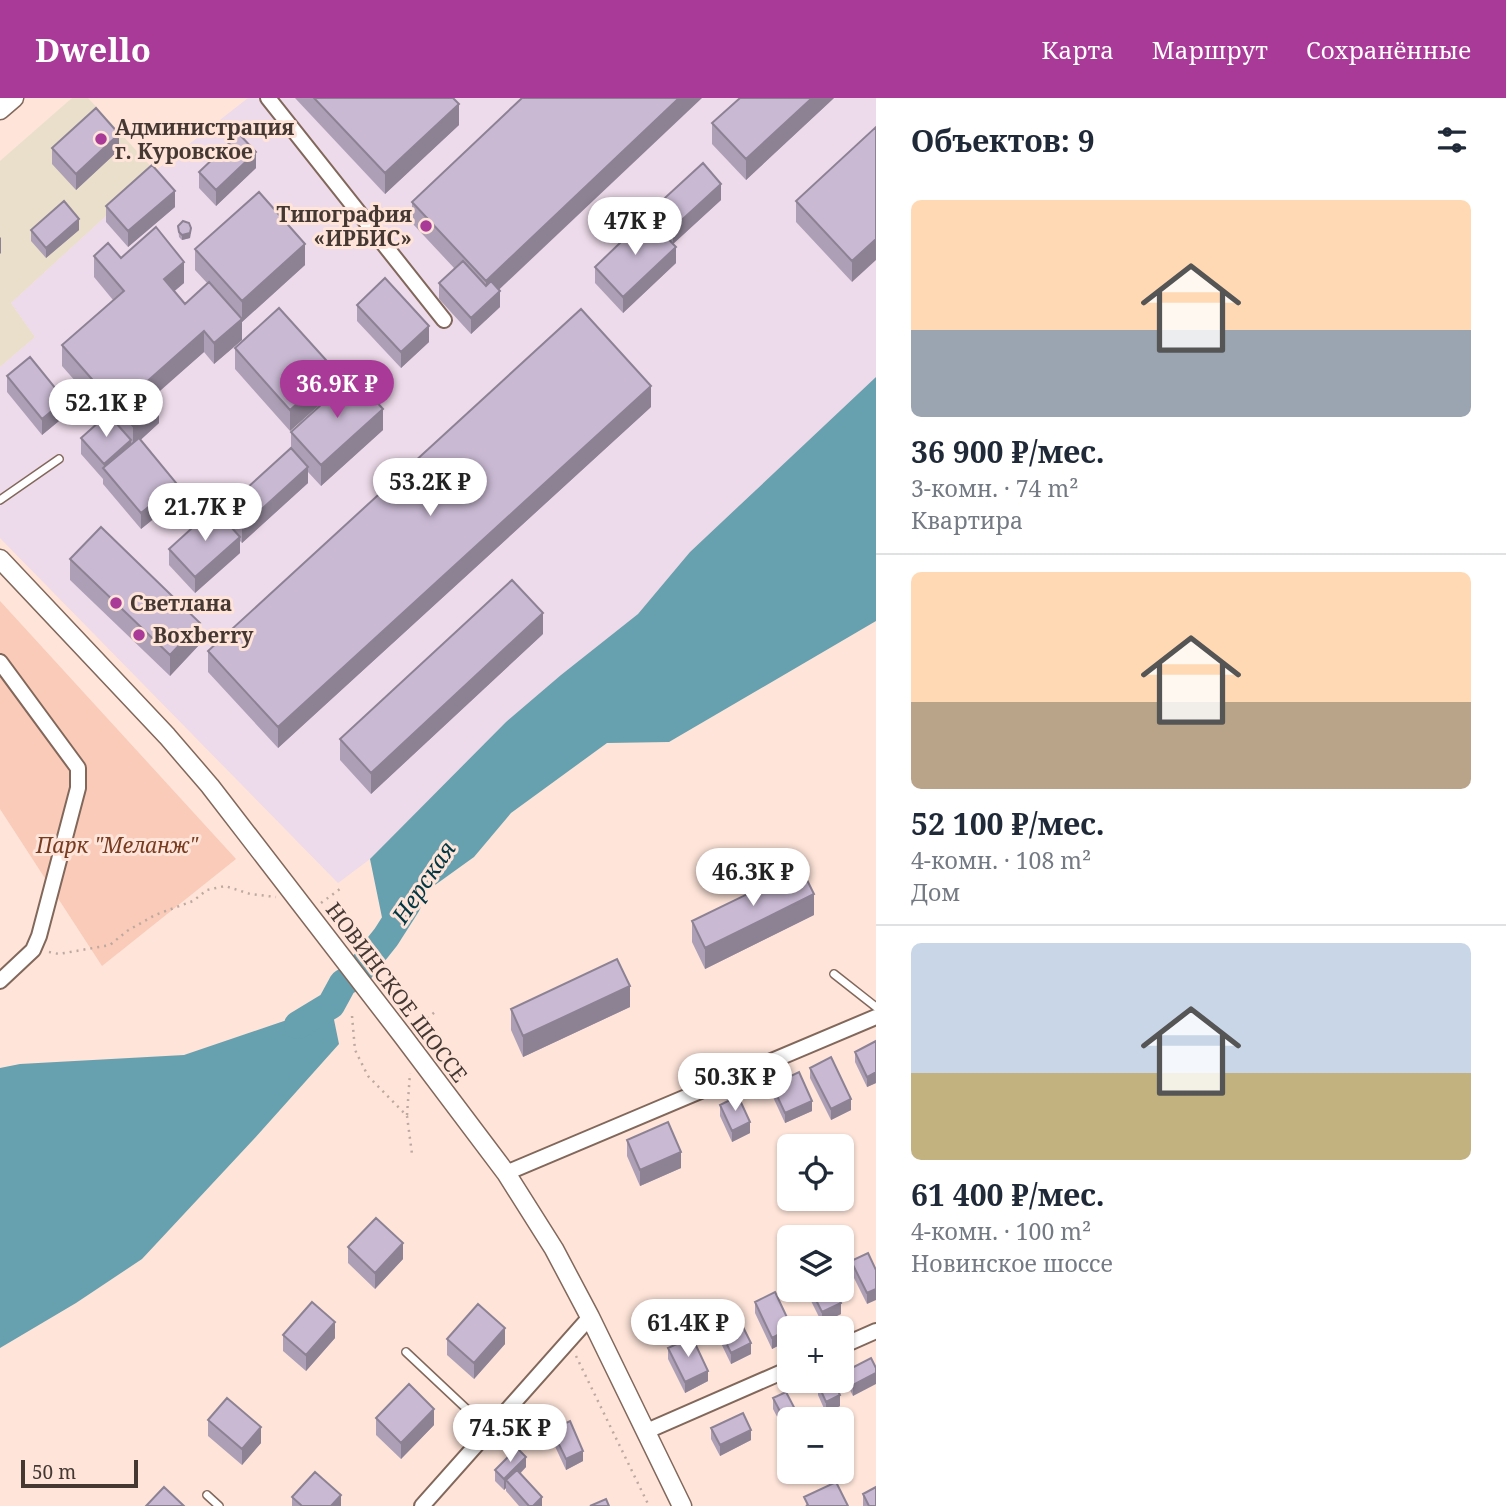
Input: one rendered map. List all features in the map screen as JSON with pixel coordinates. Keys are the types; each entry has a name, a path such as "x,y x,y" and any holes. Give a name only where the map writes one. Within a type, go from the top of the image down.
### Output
{"street":[{"path":"0,110 14,98"},
{"path":"268,98 443,320"},
{"name":"НОВИНСКОЕ ШОССЕ","path":"0,559 167,736 210,786 312,910 406,1033 506,1173 554,1249 647,1431 682,1506"},
{"path":"0,662 78,768 78,788 39,936 33,950 0,981"},
{"path":"506,1173 876,1017"},
{"path":"422,1506 590,1317"},
{"path":"854,1341 876,1331"},
{"path":"647,1431 777,1374"}],"lane":[{"path":"0,500 58,459"},
{"path":"834,974 876,1007"},
{"path":"406,1352 489,1430"},
{"path":"207,1495 219,1506"}],"path":[{"path":"33,950 60,954 110,945 127,931 155,915 193,901 207,890 225,886 250,894 279,898 271,887"},
{"path":"312,910 340,889"},
{"path":"406,1033 435,1012"},
{"path":"352,1016 355,1050 368,1076 407,1116"},
{"path":"410,1073 407,1116 412,1154"},
{"path":"569,1341 649,1506"}],"shaded area":[{"path":"72,98 88,98 155,171 11,303 35,337 0,367 0,161"},
{"path":"248,98 876,98 876,377 690,552 638,614 506,722 370,859 338,883 0,538 0,367 35,337 11,303 155,171"}],"green space":[{"name":"Парк \"Меланж\"","path":"0,601 236,859 102,966 0,809"}],"water":[{"path":"876,377 876,621 669,742 607,743 511,813 474,857 410,903 386,937 370,859 506,722 638,614 690,552"},
{"path":"331,1005 339,1044 142,1259 76,1303 0,1348 0,1068 20,1064 184,1055"}],"building":[{"path":"314,98 453,98 459,104 385,173"},
{"path":"522,98 679,98 486,281 412,202"},
{"path":"740,98 812,98 746,159 712,123"},
{"path":"96,108 119,134 76,174 52,148"},
{"path":"876,127 876,239 852,261 796,201"},
{"path":"239,134 256,152 216,190 199,172"},
{"path":"703,163 721,184 673,228 655,207"},
{"path":"152,165 175,191 128,231 106,206"},
{"path":"259,192 305,244 242,301 195,249"},
{"path":"64,201 79,219 46,248 31,230"},
{"path":"647,217 676,247 623,297 595,267"},
{"path":"183,221 189,223 191,228 190,233 182,235 178,226"},
{"path":"156,227 184,262 164,279 185,304 209,282 242,319 214,343 204,331 143,385 159,402 133,426 62,345 124,291 94,256 108,243 121,258"},
{"path":"463,261 486,286 491,281 500,291 471,318 439,283"},
{"path":"385,278 429,326 401,352 357,305"},
{"path":"279,308 335,370 290,410 235,348"},
{"path":"581,309 651,386 278,727 208,651"},
{"path":"30,357 65,400 42,419 7,376"},
{"path":"353,376 383,409 321,465 291,432"},
{"path":"108,414 131,440 104,464 81,438"},
{"path":"139,438 177,484 141,513 103,468"},
{"path":"291,448 308,467 242,527 225,508"},
{"path":"214,508 240,537 195,577 169,549"},
{"path":"101,527 200,623 170,655 70,559"},
{"path":"512,580 543,613 371,773 340,739"},
{"path":"801,868 814,894 705,948 692,921"},
{"path":"617,959 630,986 523,1036 511,1009"},
{"path":"876,1041 876,1072 867,1077 855,1052"},
{"path":"831,1057 851,1099 831,1109 810,1068"},
{"path":"799,1072 812,1101 785,1113 772,1085"},
{"path":"738,1096 750,1122 732,1131 720,1105"},
{"path":"668,1122 681,1152 640,1170 627,1140"},
{"path":"376,1218 403,1243 375,1273 348,1247"},
{"path":"868,1253 876,1270 876,1289 867,1293 854,1267 854,1260"},
{"path":"775,1292 777,1302 780,1302 786,1316 777,1316 777,1335 772,1338 755,1302"},
{"path":"312,1302 335,1322 306,1355 283,1335"},
{"path":"817,1302 841,1303 822,1312"},
{"path":"478,1304 505,1328 474,1363 447,1339"},
{"path":"737,1315 751,1343 731,1353 717,1324"},
{"path":"692,1337 708,1371 685,1382 668,1348"},
{"path":"871,1358 876,1373 854,1384 854,1367"},
{"path":"409,1384 434,1409 401,1443 376,1418"},
{"path":"787,1393 794,1407 778,1407 773,1398"},
{"path":"822,1393 839,1393 840,1395 826,1402"},
{"path":"227,1398 261,1427 242,1449 208,1420"},
{"path":"743,1413 751,1430 720,1445 711,1428"},
{"path":"570,1421 583,1451 566,1459 552,1430"},
{"path":"517,1448 526,1457 504,1479 495,1470"},
{"path":"517,1470 542,1497 533,1506 529,1506 506,1480"},
{"path":"315,1472 341,1495 331,1506 302,1506 292,1497"},
{"path":"837,1484 848,1506 806,1506 808,1505 804,1497"},
{"path":"164,1487 184,1506 146,1506"},
{"path":"876,1487 876,1506 869,1506 863,1494"},
{"path":"606,1499 609,1506 590,1506"}],"waterway":[{"name":"Нерская","path":"298,1025 331,1005 343,983 355,976 386,937 407,904"}],"place":[{"name":"Администрация г. Куровское","path":"101,139"},
{"name":"Типография «ИРБИС»","path":"426,226"},
{"name":"Светлана","path":"116,603"},
{"name":"Boxberry","path":"139,635"}]}
